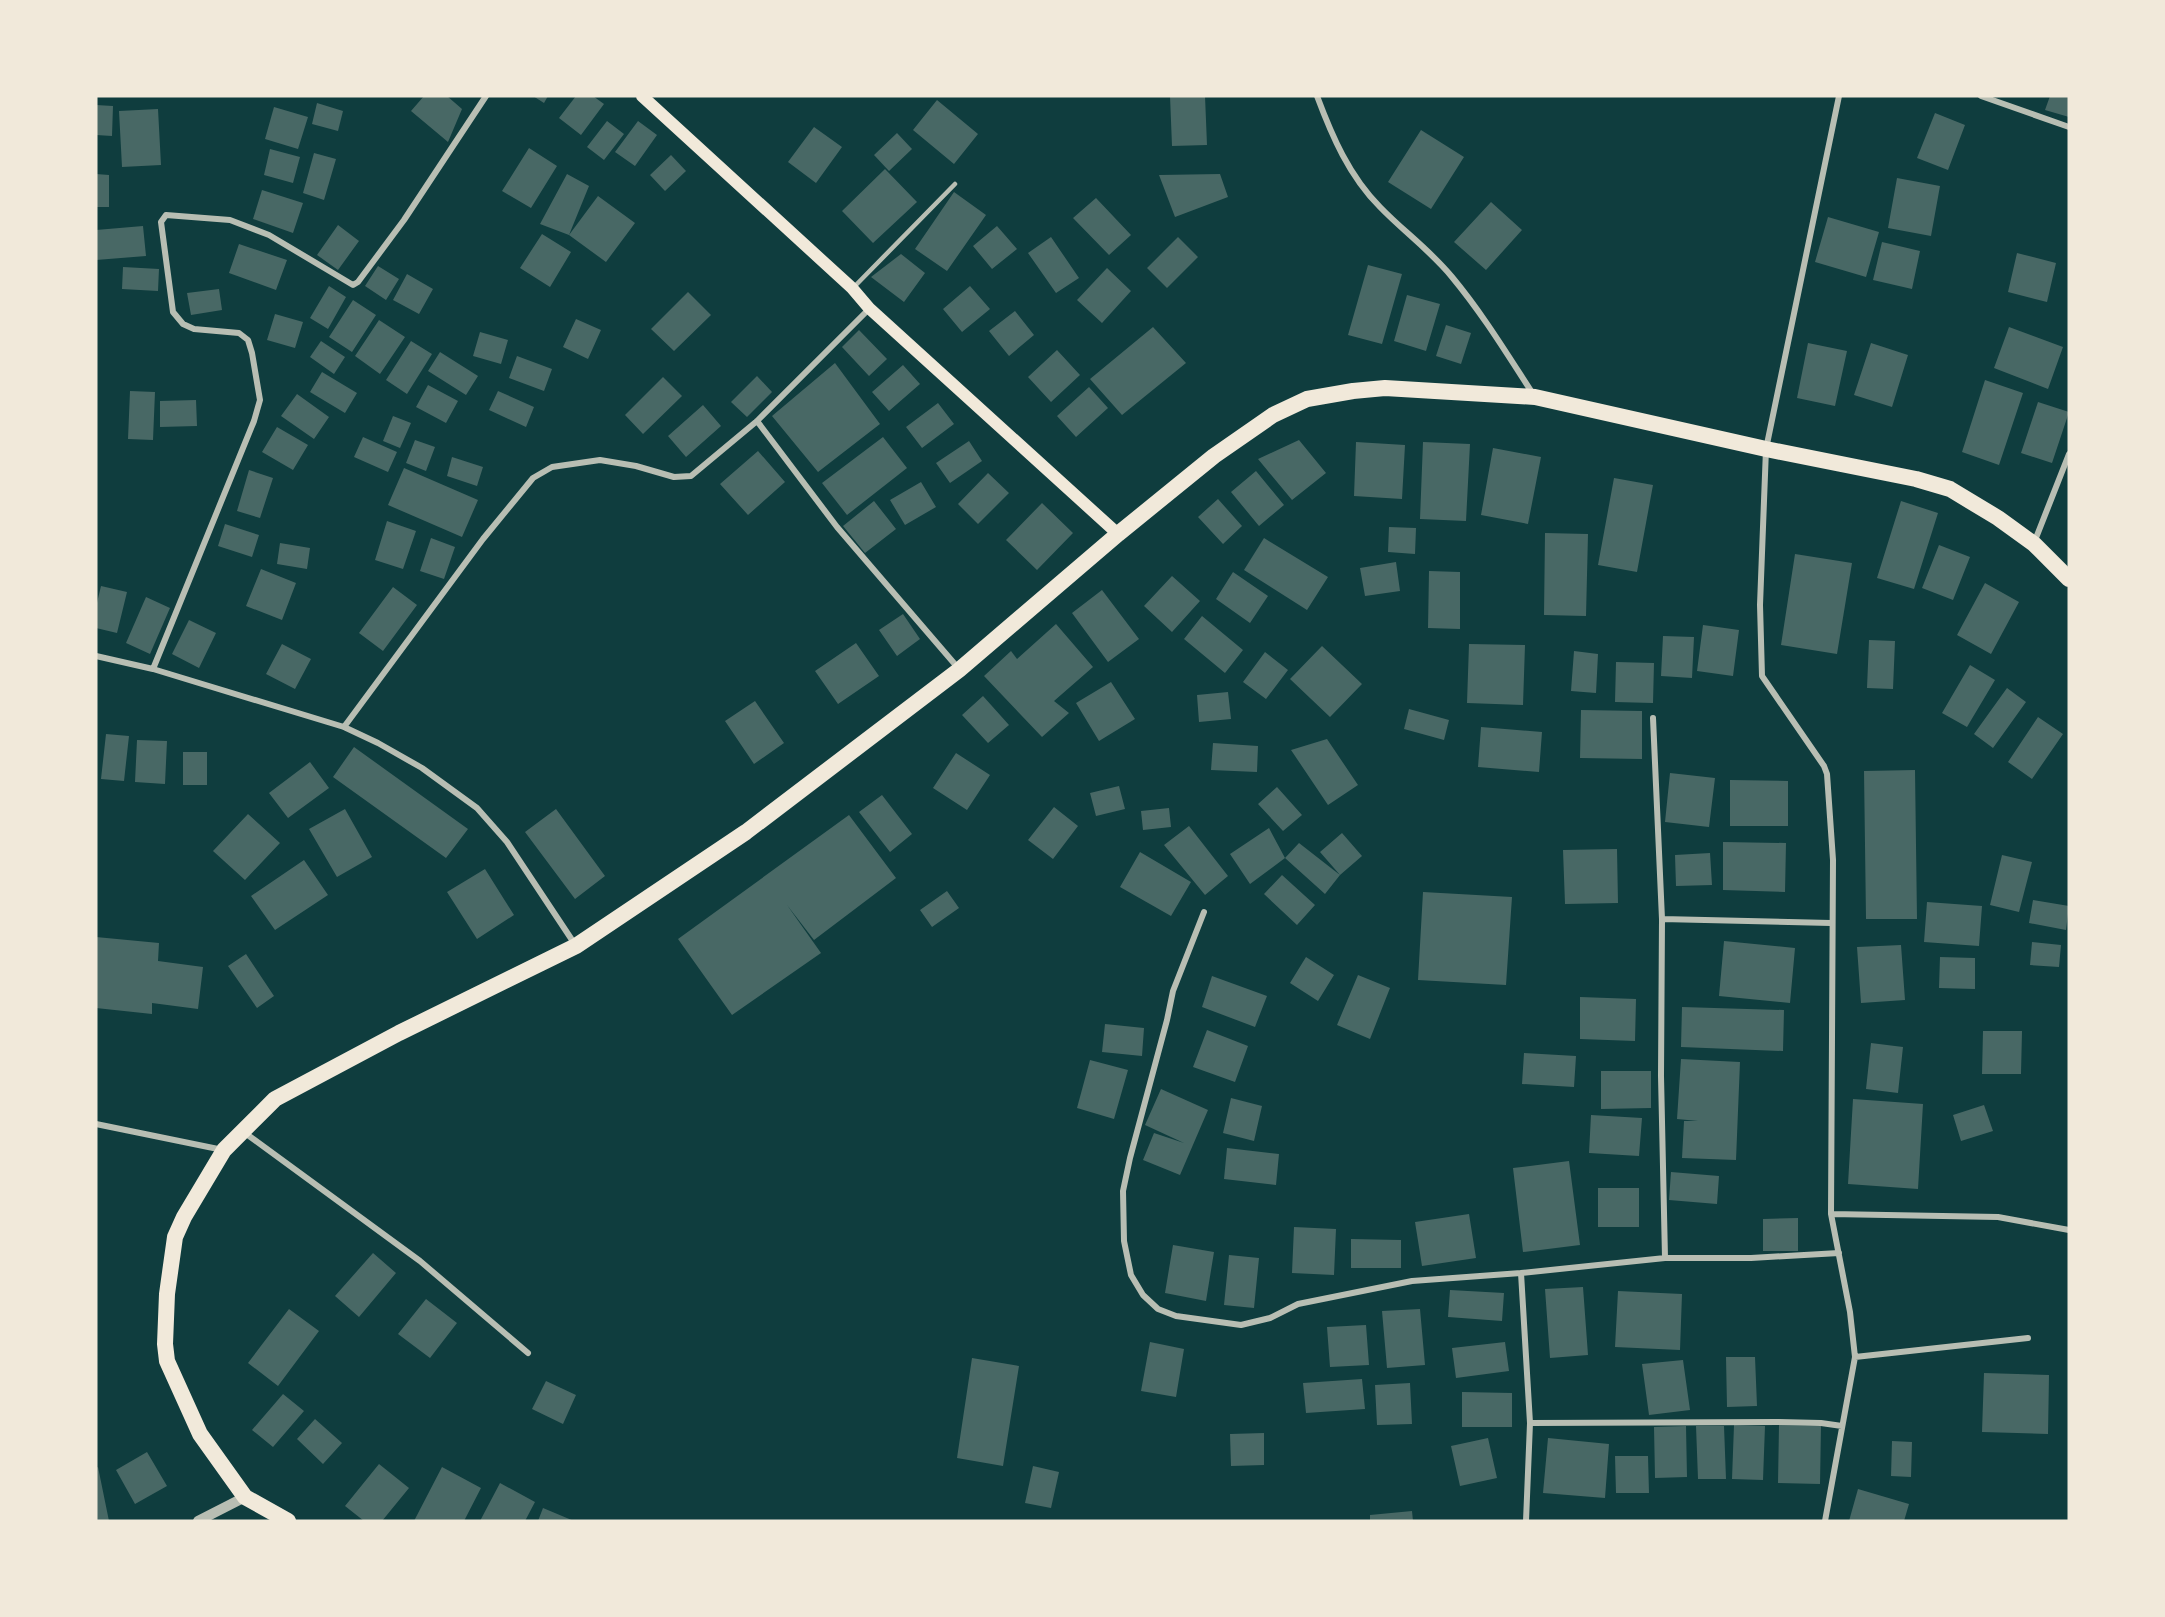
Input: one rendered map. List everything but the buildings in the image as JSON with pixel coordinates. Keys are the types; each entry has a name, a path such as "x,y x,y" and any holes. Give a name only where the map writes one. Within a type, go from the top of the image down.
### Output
{"highway":[{"path":"288,1521 245,1497 200,1434 167,1361 165,1344 167,1294 175,1237 184,1217 224,1150 275,1099 399,1033 576,946 746,832 959,670 1118,534 1214,456 1274,415 1306,399 1385,388 1535,397 1766,449 1916,479 1950,489 1998,518 2034,544 2069,579"}],"main road":[{"path":"642,96 852,288 869,308 1118,534"}],"street":[{"path":"153,669 255,421 260,400 248,340 240,333 194,329 183,324 173,312 161,222 166,215 230,220 269,235 353,285 358,282 404,220 486,96"},
{"path":"1317,96 1333,138 1349,167 1377,205 1451,275 1483,318 1535,397"},
{"path":"1825,1521 1855,1357 1850,1312 1830,1214 1833,860 1827,774 1824,766 1765,683 1760,668 1760,605 1766,449 1839,96"},
{"path":"1981,96 2069,127"},
{"path":"344,727 483,539 533,478 552,467 600,460 636,466 674,477 691,476 757,421 869,308"},
{"path":"757,421 837,526 959,670"},
{"path":"2034,544 2069,454"},
{"path":"96,656 153,669 344,727 422,768 477,808 507,842 576,946"},
{"path":"1653,718 1662,919 1661,1076 1665,1258"},
{"path":"1204,912 1173,991 1123,1191 1124,1241 1131,1275 1143,1295 1158,1309 1176,1316 1241,1325 1270,1318 1298,1304 1412,1281 1521,1273 1665,1258 1751,1258 1839,1253"},
{"path":"1662,919 1831,923"},
{"path":"96,1125 224,1150"},
{"path":"242,1131 420,1261 528,1353"},
{"path":"1830,1214 1998,1217 2069,1230"},
{"path":"1521,1273 1530,1423 1526,1521"},
{"path":"1855,1357 2028,1338"},
{"path":"1530,1423 1696,1424 1735,1421 1821,1423 1842,1426"},
{"path":"198,1521 209,1518 245,1497"}],"lane":[{"path":"852,288 955,184"}]}
